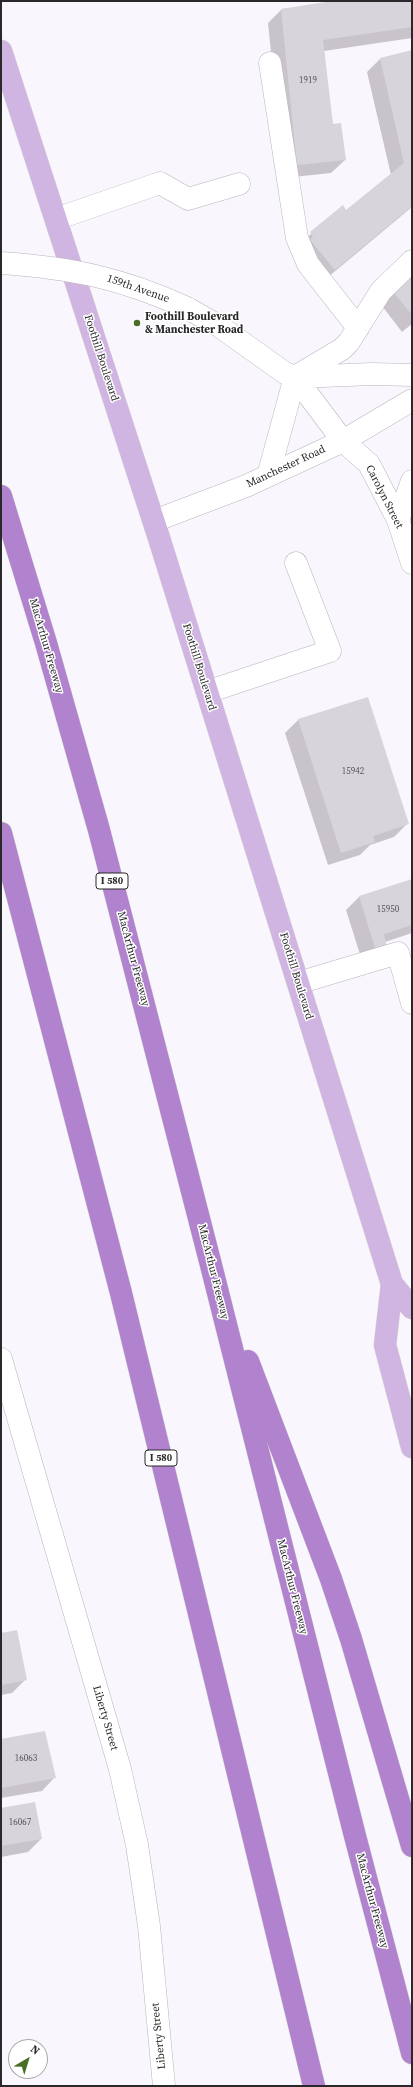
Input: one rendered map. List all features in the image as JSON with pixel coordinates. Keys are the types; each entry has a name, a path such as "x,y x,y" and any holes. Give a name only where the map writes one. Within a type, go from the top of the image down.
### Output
{"highway":[{"name":"MacArthur Freeway","path":"1,496 99,830 212,1269 353,1828 412,2053"},
{"name":"I 580","path":"1,833 122,1294 314,2086"},
{"path":"212,1269 331,1579 356,1654 412,1846"}],"main road":[{"name":"Foothill Boulevard","path":"1,51 154,521 392,1284 412,1308"},
{"name":"Foothill Boulevard","path":"392,1284 385,1345 412,1447"}],"street":[{"path":"270,63 297,238 308,264 358,328"},
{"path":"56,219 160,184 188,199 239,184"},
{"path":"268,476 295,377 342,350 358,328 381,291 412,261"},
{"name":"159th Avenue","path":"1,263 75,270 115,279 151,291 187,308 219,326 286,373 295,377 343,441"},
{"path":"295,377 372,374 412,375"},
{"name":"Manchester Road","path":"154,521 202,505 343,441 412,400"},
{"name":"Carolyn Street","path":"343,441 369,464 398,520 412,562"},
{"path":"398,520 412,481"},
{"path":"207,692 330,651 296,563"},
{"path":"298,983 398,953 412,1003"},
{"name":"Liberty Street","path":"1,1359 120,1769 137,1845 149,1926 164,2086"}],"building":[{"path":"332,1 412,1 412,27 323,40 333,124 341,123 346,160 297,165 281,9"},
{"path":"412,50 412,206 335,270 310,240 313,237 310,232 343,205 346,210 404,163 380,58"},
{"path":"412,272 412,315 391,289"},
{"path":"368,697 409,824 373,836 375,842 341,853 298,719"},
{"path":"412,879 412,925 384,934 387,948 376,951 359,896"},
{"path":"17,1630 27,1680 1,1685 1,1633"},
{"path":"45,1731 56,1778 1,1788 1,1739"},
{"path":"35,1802 42,1839 1,1846 1,1808"}],"place":[{"name":"Foothill Boulevard & Manchester Road","path":"137,323"}]}
